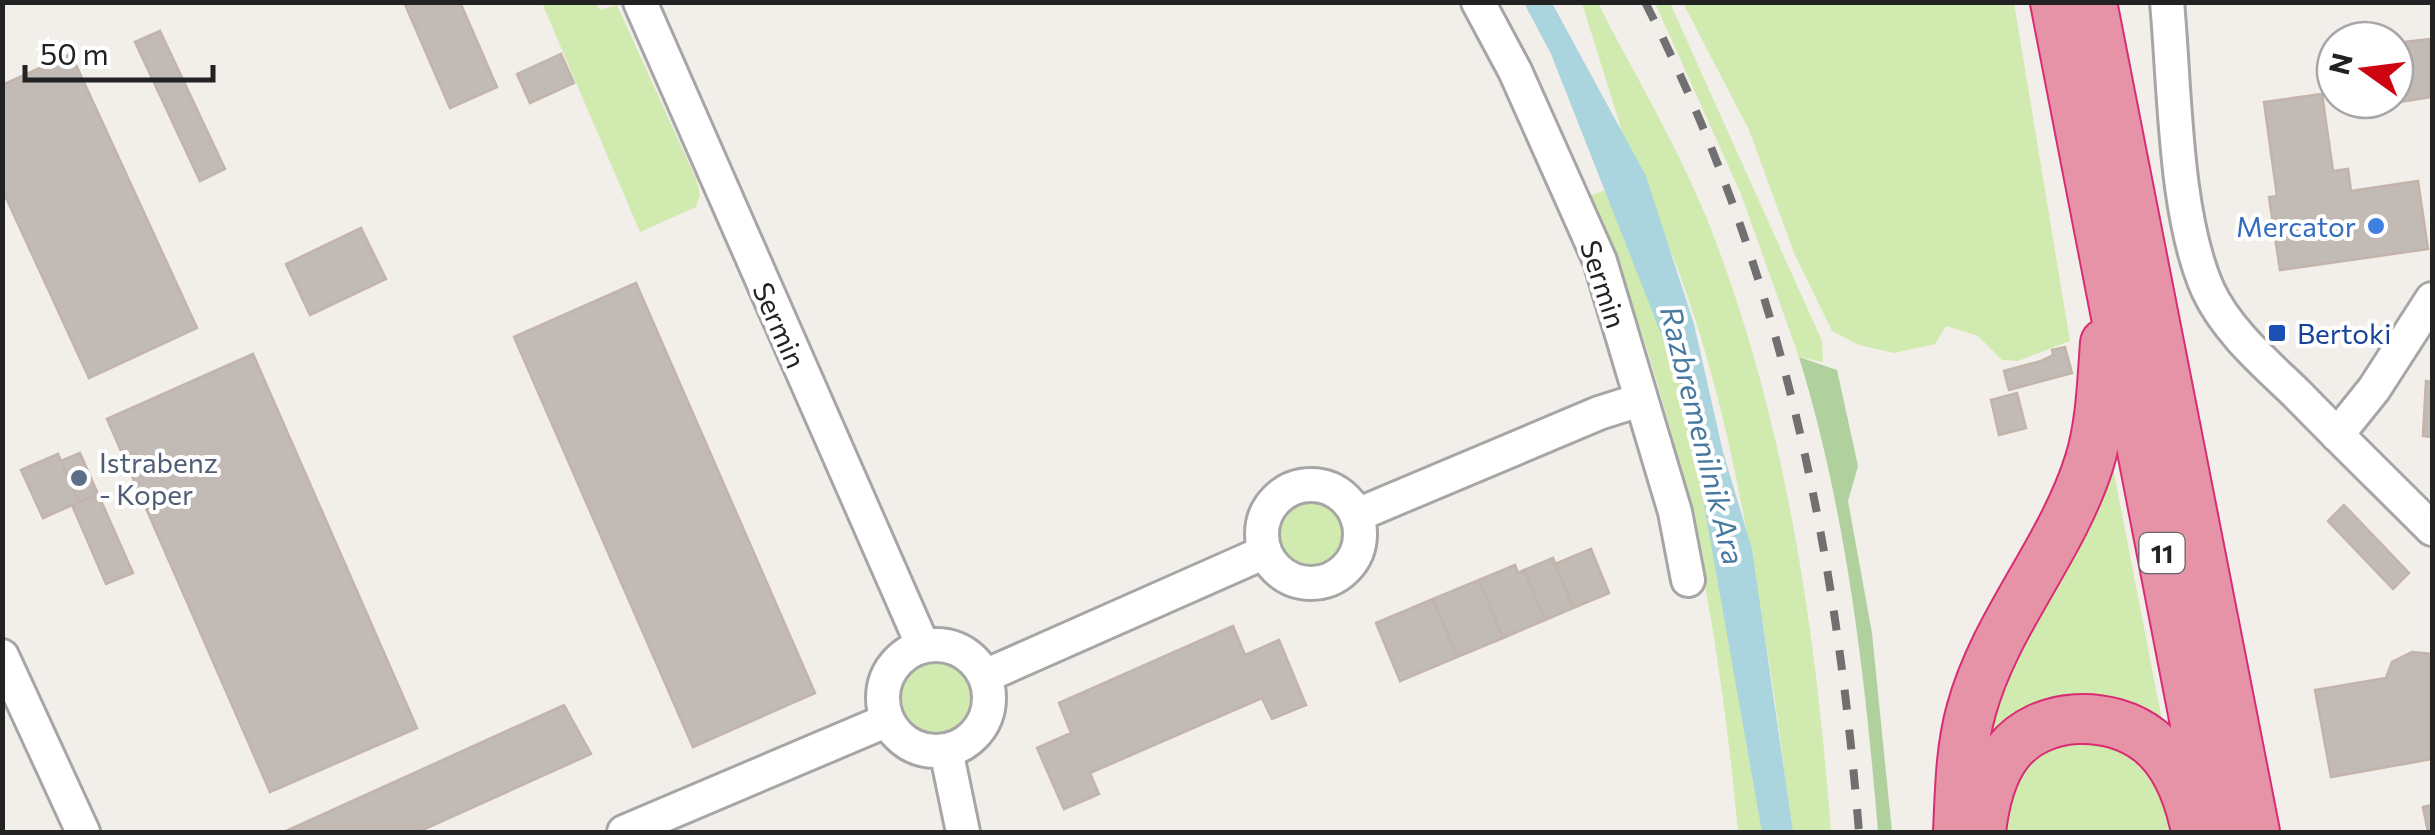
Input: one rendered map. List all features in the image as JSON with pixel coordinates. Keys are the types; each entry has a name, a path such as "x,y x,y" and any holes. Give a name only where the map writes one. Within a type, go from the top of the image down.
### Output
{"highway":[{"name":"11","path":"2055,2 2216,832"},
{"name":"11","path":"2092,2 2255,832"},
{"path":"1958,832 1960,764 1971,710 2002,637 2060,530 2090,461 2102,386 2108,274"},
{"path":"1981,832 1995,772 2008,751 2026,735 2066,719 2110,721 2150,741 2181,779 2196,832"}],"street":[{"name":"Sermin","path":"640,2 923,646"},
{"name":"Sermin","path":"1478,2 1515,71 1600,261 1675,512 1688,580"},
{"path":"2168,2 2196,258 2226,320 2432,530"},
{"path":"2337,435 2374,389 2432,299"},
{"path":"1356,515 1599,413 1640,400"},
{"path":"1325,486 1338,492 1356,515 1360,541 1356,554 1338,575 1326,581 1313,583 1288,578 1265,552 1262,536 1267,512 1290,489 1325,486"},
{"path":"985,676 1265,552"},
{"path":"938,644 966,653 985,676 990,692 983,723 961,746 946,750 906,742 888,720 884,690 888,675 908,652 938,644"},
{"path":"2,656 83,832"},
{"path":"624,832 888,720"},
{"path":"946,750 963,832"}],"green space":[{"path":"542,3 596,3 600,10 617,5 696,179 700,195 696,207 640,232"},
{"path":"1582,3 1598,3 1682,164 1707,219 1757,368 1776,444 1805,598 1831,832 1790,832 1767,651 1722,414 1667,242 1615,134 1621,128"},
{"path":"1655,3 1670,3 1822,341 1823,362 1799,357 1741,194"},
{"path":"1683,3 2014,3 2070,341 2018,361 2002,360 1978,336 1946,326 1935,344 1894,353 1859,345 1832,331 1794,253 1749,130"},
{"path":"1616,186 1702,434 1762,832 1738,832 1719,669 1689,508 1647,349 1589,196"},
{"path":"1799,357 1837,370 1858,466 1848,501 1872,633 1892,832 1878,832 1851,592 1829,473"},
{"path":"2110,452 2165,736 1975,751 1991,689"},
{"path":"1311,501 1335,510 1344,534 1335,558 1311,567 1287,558 1278,534 1287,510"},
{"path":"935,662 960,673 971,698 960,723 935,734 910,723 899,698 910,673"},
{"path":"2088,737 2126,749 2138,758 2156,781 2179,832 1997,832 2023,766 2046,749"}],"water":[{"name":"Razbremenilnik Ara","path":"1524,3 1552,3 1646,176 1694,324 1723,452 1752,549 1793,832 1762,832 1684,392 1551,54"}],"building":[{"path":"404,2 460,2 497,87 450,108"},
{"path":"160,31 225,169 200,181 135,42"},
{"path":"2432,39 2432,97 2415,100 2415,41"},
{"path":"71,54 197,328 89,378 2,189 2,85"},
{"path":"561,54 574,83 530,103 517,74"},
{"path":"2315,95 2315,120 2326,120 2333,171 2348,169 2351,191 2418,181 2428,249 2280,270 2269,197 2277,196 2264,102"},
{"path":"361,228 386,279 310,315 286,264"},
{"path":"636,283 815,693 693,747 514,337"},
{"path":"2065,347 2072,373 2009,390 2004,371 2041,361 2053,355 2052,350"},
{"path":"253,354 417,728 270,792 107,419"},
{"path":"2426,381 2432,382 2432,437 2423,436"},
{"path":"2017,393 2026,428 1999,435 1991,400"},
{"name":"Istrabenz - Koper","path":"80,453 98,494 79,502 61,461"},
{"path":"58,454 79,502 43,518 21,470"},
{"path":"98,494 133,573 106,584 72,505"},
{"path":"2344,505 2409,573 2393,589 2328,521"},
{"path":"1591,549 1609,593 1573,608 1555,564"},
{"path":"1553,558 1573,608 1545,620 1524,570"},
{"path":"1515,565 1518,573 1524,570 1545,620 1503,638 1479,580"},
{"path":"1479,580 1503,638 1457,657 1433,599"},
{"path":"1433,599 1457,657 1400,681 1376,623"},
{"path":"1233,626 1245,655 1279,640 1306,705 1272,719 1262,698 1090,773 1099,794 1064,809 1037,748 1071,733 1059,703"},
{"path":"2412,652 2432,654 2432,759 2331,777 2315,690 2386,678 2392,662"},
{"path":"564,705 591,754 418,832 284,832"},
{"path":"2432,805 2432,832 2428,832 2423,807"}],"railway":[{"path":"1645,2 1692,102 1732,202 1794,406 1834,616 1859,832"}],"place":[{"name":"Mercator","path":"2376,226"},
{"name":"Bertoki","path":"2277,333"},
{"name":"Istrabenz - Koper","path":"79,478"}]}
